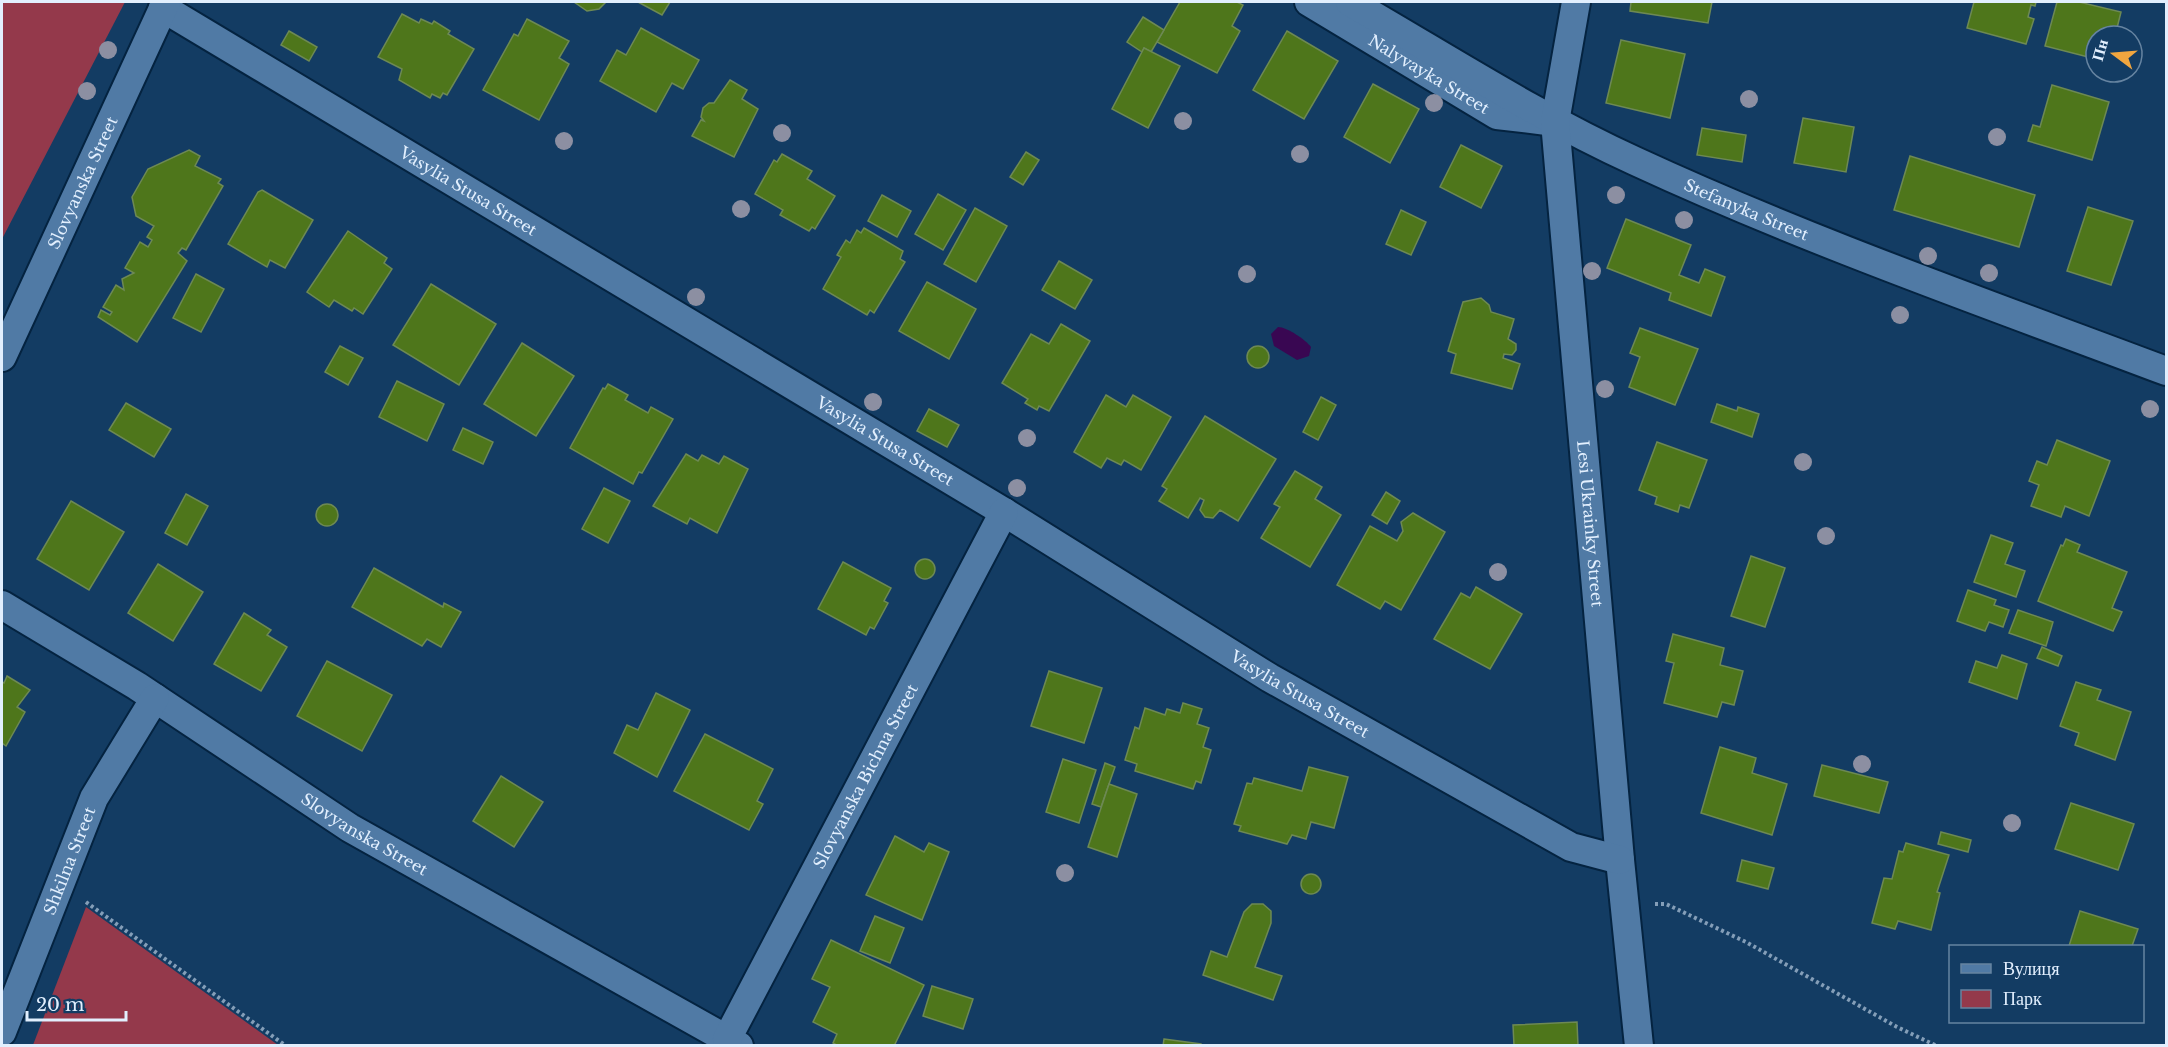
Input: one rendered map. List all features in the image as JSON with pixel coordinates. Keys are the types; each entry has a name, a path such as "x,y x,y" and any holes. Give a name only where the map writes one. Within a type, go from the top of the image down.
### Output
{"street":[{"name":"Nalyvayka Street","path":"1309,2 1497,115 1555,122"},
{"name":"Stefanyka Street","path":"1350,2 1555,122 1636,161 1876,262 2166,371"},
{"name":"Lesi Ukrainky Street","path":"1576,2 1555,122 1620,861 1639,1046"},
{"name":"Slovyanska Street","path":"2,357 164,5"},
{"name":"Vasylia Stusa Street","path":"164,5 1004,512 1270,678 1571,847 1620,861"},
{"name":"Slovyanska Bichna Street","path":"733,1042 1004,512"},
{"name":"Slovyanska Street","path":"2,605 155,698 350,828 733,1042"},
{"name":"Shkilna Street","path":"2,1032 94,798 155,698"}],"path":[{"path":"62,883 119,928 286,1046"},
{"path":"1625,905 1666,904 1746,942 1897,1028 1937,1046"}],"green space":[{"path":"2,2 125,2 2,239"},
{"path":"86,907 278,1045 33,1045"}],"shaded area":[{"path":"1278,327 1291,331 1309,344 1311,347 1309,356 1297,360 1274,346 1271,334"}],"building":[{"path":"574,2 606,2 599,9 587,11"},
{"path":"638,2 670,2 662,15"},
{"path":"1180,2 1237,2 1243,5 1232,26 1240,31 1217,73 1157,42"},
{"path":"1631,2 1712,2 1708,23 1630,11"},
{"path":"1974,2 2036,2 2035,6 2031,5 2028,17 2034,19 2026,44 1967,28"},
{"path":"2057,2 2079,2 2121,12 2118,24 2084,24 2084,56 2045,46"},
{"path":"402,14 419,23 421,19 432,24 434,21 450,31 448,34 474,49 447,95 443,93 440,98 432,94 430,98 399,80 402,69 378,57"},
{"path":"1143,17 1164,30 1151,52 1144,48 1142,52 1127,42"},
{"path":"527,19 569,41 559,58 569,64 539,120 483,90 514,34 518,36"},
{"path":"641,28 699,60 683,89 672,83 656,112 600,81 617,50 626,55"},
{"path":"289,31 317,47 309,61 281,45"},
{"path":"1287,31 1338,61 1304,119 1253,90"},
{"path":"1621,40 1685,54 1670,118 1606,103"},
{"path":"1144,48 1180,66 1148,128 1112,109"},
{"path":"730,80 747,90 742,99 758,109 734,157 692,136 701,120 704,121 701,117 703,108 709,103 714,103"},
{"path":"1373,84 1419,109 1390,163 1344,137"},
{"path":"2052,85 2109,102 2092,160 2028,141 2033,125 2040,127"},
{"path":"1803,118 1854,127 1846,172 1794,163"},
{"path":"1702,128 1746,135 1742,162 1697,155"},
{"path":"1461,145 1502,166 1481,208 1440,187"},
{"path":"189,150 200,156 195,166 221,179 218,183 223,186 186,250 182,248 178,253 187,261 137,342 98,317 101,310 110,315 112,312 103,307 116,285 124,290 122,279 134,273 125,268 140,242 148,247 152,240 147,237 154,226 136,216 132,197 148,169"},
{"path":"1026,152 1039,160 1023,185 1010,177"},
{"path":"782,154 812,171 807,179 835,196 815,229 812,227 809,231 780,215 783,210 755,194 774,160 777,162"},
{"path":"1910,156 2035,195 2019,247 1894,210"},
{"path":"262,190 313,220 285,268 270,260 267,267 228,244 258,192"},
{"path":"938,194 966,210 943,250 915,234"},
{"path":"882,195 911,211 897,237 868,221"},
{"path":"2088,207 2133,221 2111,285 2067,271"},
{"path":"975,208 1007,226 976,282 944,264"},
{"path":"1401,210 1426,222 1411,255 1386,244"},
{"path":"1626,219 1691,245 1679,275 1699,283 1705,269 1725,277 1711,316 1669,300 1671,293 1607,268"},
{"path":"864,228 903,251 900,259 905,262 874,313 870,310 867,315 823,289 841,257 837,255 846,240 850,243 857,230 861,233"},
{"path":"348,231 387,258 384,263 392,269 363,314 354,308 352,311 334,300 329,307 307,292"},
{"path":"1059,261 1092,280 1075,309 1042,290"},
{"path":"196,274 224,289 201,332 173,318"},
{"path":"927,282 976,309 949,359 899,331"},
{"path":"431,284 496,324 459,385 393,345"},
{"path":"1481,298 1489,305 1491,312 1514,319 1508,339 1516,344 1516,350 1512,355 1504,354 1503,358 1520,364 1512,389 1451,373 1456,354 1448,351 1463,302"},
{"path":"1061,324 1090,341 1049,411 1039,406 1037,410 1025,403 1028,399 1002,383 1031,334 1049,344"},
{"path":"1640,328 1698,349 1675,405 1629,387 1640,357 1630,353"},
{"path":"522,343 574,376 536,436 484,404"},
{"path":"340,346 363,358 348,385 325,372"},
{"path":"1258,346 1266,349 1269,357 1266,365 1258,368 1250,365 1247,357 1250,349"},
{"path":"397,381 444,404 427,441 379,417"},
{"path":"608,384 628,395 625,400 648,413 651,407 673,419 642,473 639,472 633,484 570,448 603,388 605,389"},
{"path":"1106,395 1126,407 1133,395 1171,417 1141,470 1124,460 1121,465 1107,458 1101,468 1074,452"},
{"path":"1321,397 1336,405 1318,440 1303,432"},
{"path":"126,403 171,429 154,457 109,430"},
{"path":"1717,404 1737,411 1738,407 1759,414 1752,437 1711,422"},
{"path":"929,409 959,425 947,447 917,431"},
{"path":"1205,416 1276,459 1238,521 1220,510 1213,518 1205,517 1200,510 1204,500 1200,498 1188,518 1159,501 1167,489 1162,486"},
{"path":"463,428 493,442 483,464 453,450"},
{"path":"2057,440 2110,461 2089,516 2065,506 2061,517 2031,506 2039,485 2029,481 2037,461 2047,465"},
{"path":"1657,442 1707,460 1689,508 1680,505 1678,512 1655,504 1657,497 1639,490"},
{"path":"686,454 698,461 702,455 719,464 724,456 748,469 717,533 690,518 687,524 653,506"},
{"path":"1295,471 1322,487 1315,499 1341,515 1310,567 1261,538 1280,507 1274,504"},
{"path":"604,488 630,501 608,543 582,529"},
{"path":"1386,492 1400,501 1387,524 1372,515"},
{"path":"186,494 208,506 187,545 165,533"},
{"path":"71,501 124,532 89,590 37,559"},
{"path":"327,504 335,507 338,515 335,523 327,526 319,523 316,515 319,507"},
{"path":"1413,513 1445,532 1401,610 1385,601 1380,609 1337,585 1370,526 1397,541 1403,531 1401,522"},
{"path":"1991,535 2013,543 2005,564 2025,571 2016,597 1974,582"},
{"path":"2066,539 2080,545 2077,552 2127,572 2112,608 2122,612 2113,631 2038,601 2061,545 2063,546"},
{"path":"1751,556 1785,568 1765,627 1731,616"},
{"path":"925,559 932,562 935,569 932,576 925,579 918,576 915,569 918,562"},
{"path":"843,562 891,588 884,601 888,603 874,629 870,627 866,635 818,609"},
{"path":"158,564 203,592 173,641 128,613"},
{"path":"374,568 443,607 444,603 461,612 441,647 427,639 422,646 352,607"},
{"path":"1476,587 1522,614 1490,669 1434,639 1461,593 1470,598"},
{"path":"1968,590 1996,600 1994,605 2009,610 2003,627 1989,622 1985,631 1957,621"},
{"path":"2018,610 2053,622 2046,646 2009,633"},
{"path":"244,613 271,630 267,635 287,647 261,691 214,664"},
{"path":"1673,634 1724,648 1720,665 1743,671 1734,705 1722,702 1717,717 1664,703 1674,663 1666,661"},
{"path":"2042,647 2062,656 2058,666 2037,658"},
{"path":"2002,655 2027,664 2017,699 1969,682 1976,661 1997,668"},
{"path":"327,661 392,695 362,751 297,716"},
{"path":"1049,671 1102,688 1084,743 1031,726"},
{"path":"7,676 30,690 17,707 25,712 6,746 2,743 2,682 4,683"},
{"path":"2076,682 2101,690 2097,700 2131,712 2115,760 2075,745 2079,733 2060,726"},
{"path":"656,693 690,710 657,777 614,753 627,725 638,730"},
{"path":"1183,703 1202,709 1197,724 1209,728 1203,747 1211,750 1201,783 1196,781 1193,789 1135,771 1137,764 1125,760 1135,727 1139,729 1145,708 1165,715 1167,709 1180,713"},
{"path":"705,734 773,769 757,801 763,804 749,830 674,791"},
{"path":"1720,747 1756,758 1752,773 1787,784 1772,835 1701,813"},
{"path":"1063,759 1096,770 1079,823 1046,812"},
{"path":"1105,763 1115,767 1101,807 1092,804"},
{"path":"1822,765 1888,782 1879,813 1814,796"},
{"path":"1309,767 1348,777 1334,828 1311,822 1306,839 1292,835 1287,844 1239,831 1241,826 1234,824 1247,783 1252,784 1254,778 1302,791"},
{"path":"501,776 543,802 514,847 473,821"},
{"path":"1109,784 1137,794 1117,857 1088,847"},
{"path":"2071,803 2134,824 2118,870 2055,849"},
{"path":"1941,832 1971,840 1968,852 1938,844"},
{"path":"895,836 924,852 929,843 949,852 922,920 866,895"},
{"path":"1906,843 1949,855 1937,892 1940,893 1931,930 1898,921 1895,929 1872,923 1884,878 1892,879 1899,851 1903,852"},
{"path":"1742,860 1774,868 1768,889 1737,881"},
{"path":"1311,874 1318,877 1321,884 1318,891 1311,894 1304,891 1301,884 1304,877"},
{"path":"1252,904 1263,904 1271,911 1271,923 1255,967 1282,976 1273,1000 1203,975 1211,951 1227,957 1244,912"},
{"path":"2080,911 2138,929 2132,945 2069,945"},
{"path":"875,916 904,928 890,963 860,951"},
{"path":"831,940 924,985 894,1046 838,1046 833,1043 837,1034 813,1022 830,987 812,979"},
{"path":"932,986 973,999 963,1029 923,1016"},
{"path":"1577,1022 1578,1046 1514,1046 1513,1025"},
{"path":"1164,1039 1201,1044 1201,1046 1163,1046"}]}
